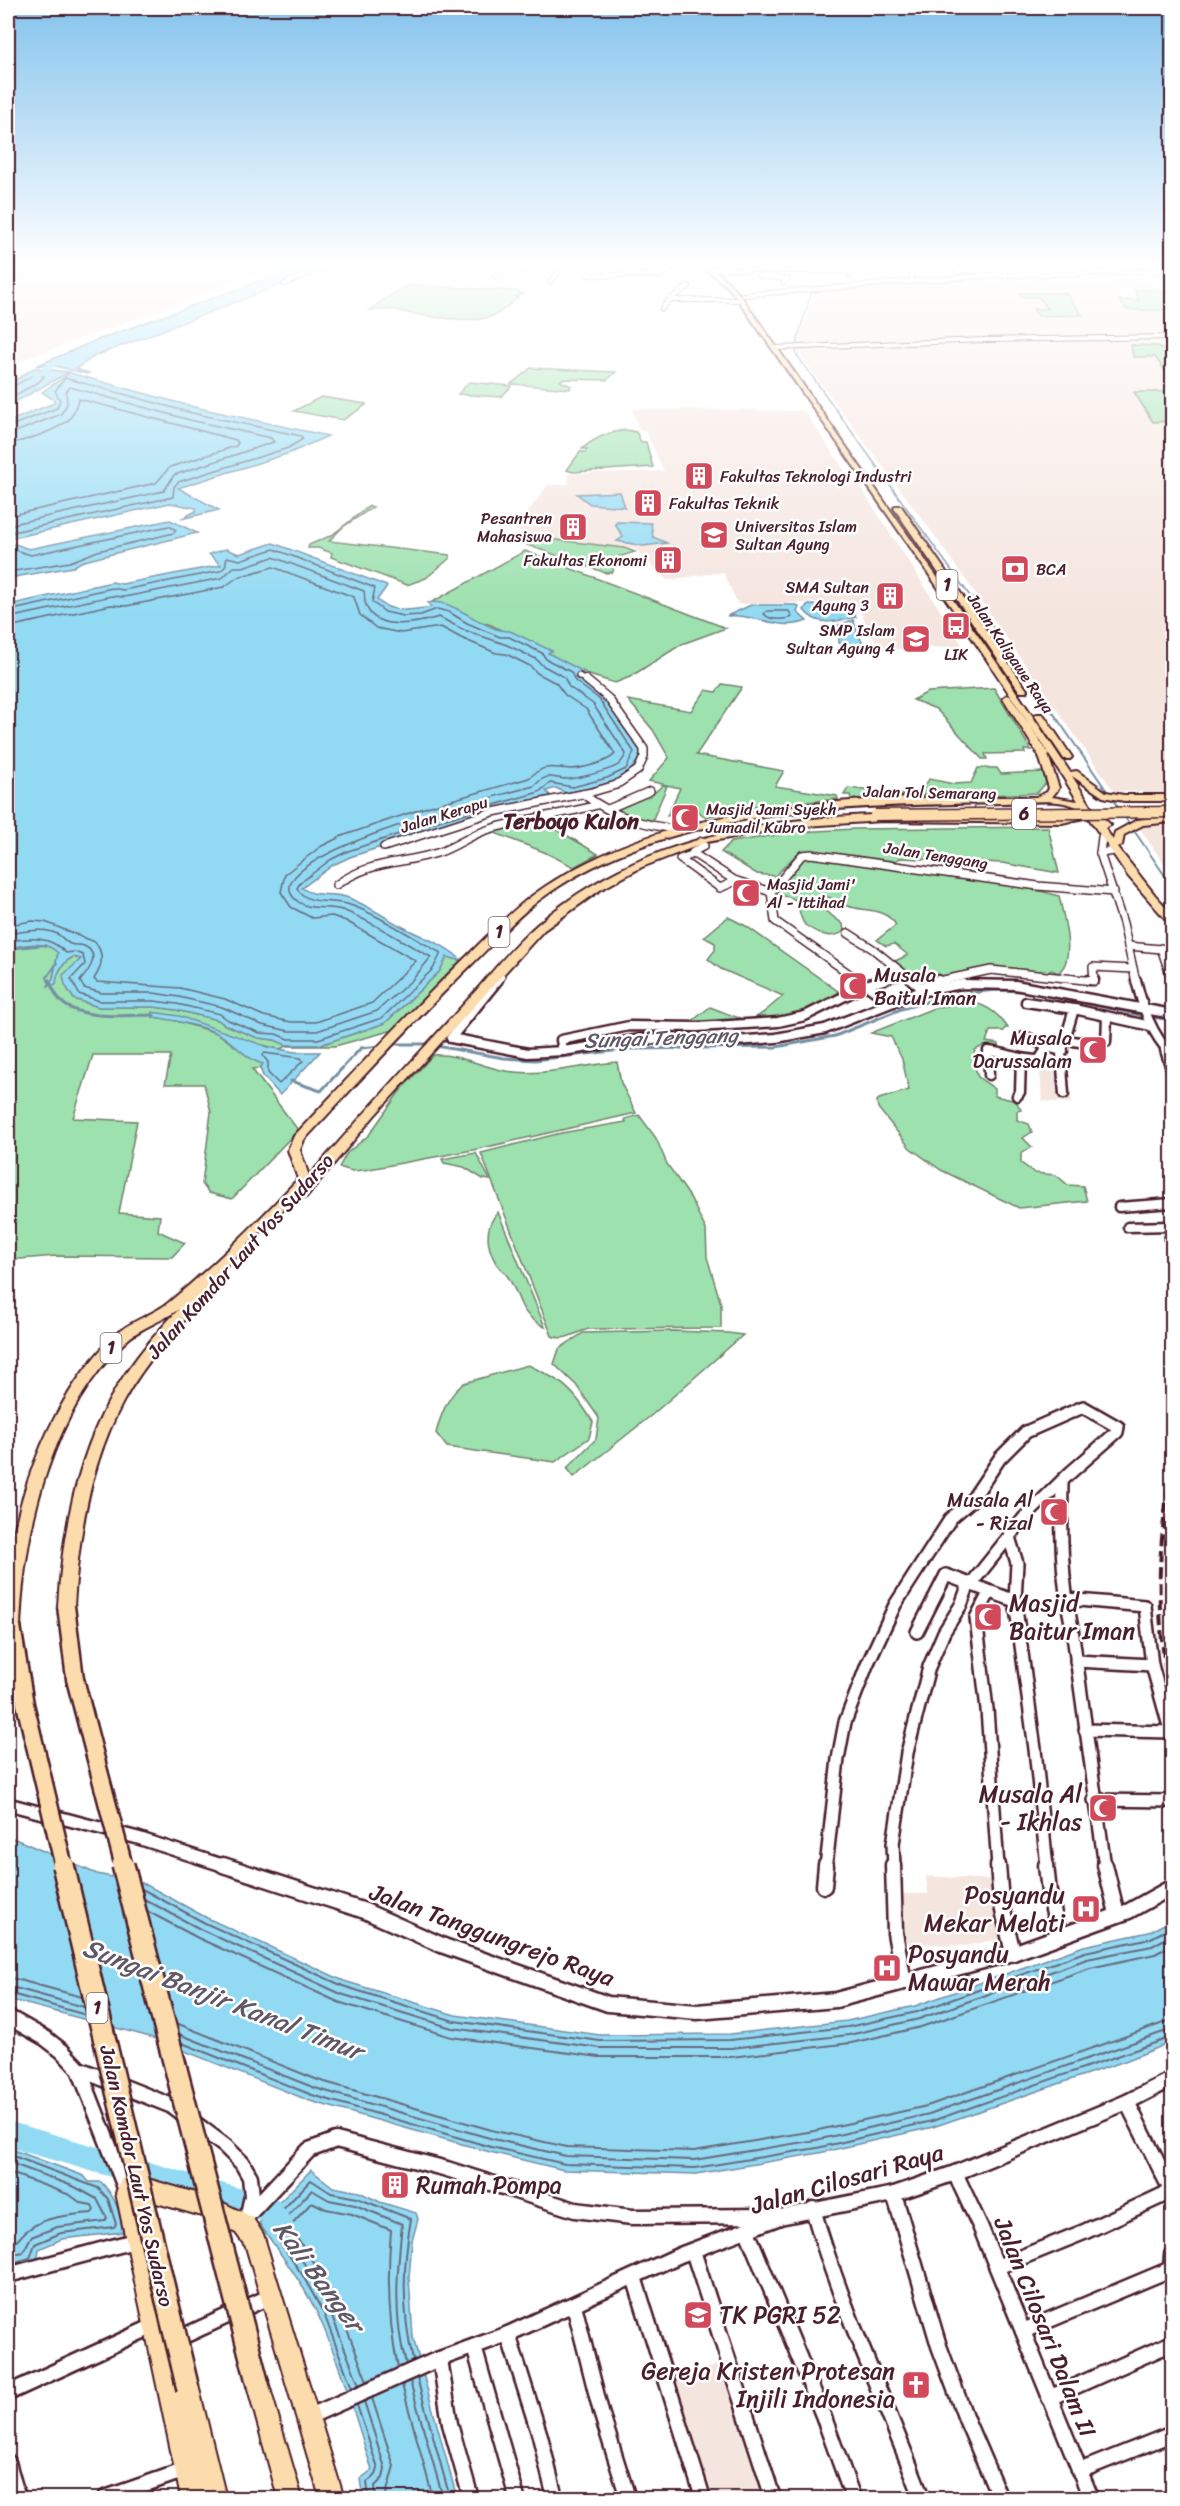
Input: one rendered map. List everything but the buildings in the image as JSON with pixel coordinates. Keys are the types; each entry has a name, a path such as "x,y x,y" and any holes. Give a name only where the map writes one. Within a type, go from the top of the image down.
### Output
{"highway":[{"path":"790,380 858,467"},
{"name":"Jalan Kaligawe Raya","path":"798,380 1072,769"},
{"name":"Jalan Kaligawe Raya","path":"799,380 858,467"},
{"path":"807,380 842,430"},
{"path":"891,498 1058,741 1072,769 1091,790 1114,847"},
{"path":"898,523 1044,757"},
{"name":"Jalan Kaligawe Raya","path":"898,523 1030,717"},
{"path":"1030,717 1114,847 1147,892 1173,920"},
{"name":"1","path":"1030,717 1053,784 1053,792 1045,797 1031,800"},
{"path":"1090,811 1091,790"},
{"path":"1091,790 1119,797 1173,798"},
{"name":"Jalan Komdor Laut Yos Sudarso","path":"214,2499 25,1704 12,1626 15,1561 33,1492 58,1428 78,1391 97,1363 121,1337 171,1308 258,1229 301,1184 304,1179 294,1150 298,1139 428,1001 543,892 657,831 683,830 755,815 831,805 1031,800 1073,802 1090,811"},
{"name":"Jalan Tol Semarang","path":"831,805 886,809 1173,806"},
{"path":"1090,811 1106,825"},
{"name":"1","path":"1062,820 1082,816 1090,811"},
{"name":"Jalan Tol Semarang","path":"835,821 875,814 1173,812"},
{"path":"1114,847 1119,834 1141,822 1173,819"},
{"path":"1062,820 1091,829 1102,837 1173,910"},
{"name":"Jalan Komdor Laut Yos Sudarso","path":"290,2499 258,2385 75,1679 66,1606 76,1511 94,1455 117,1400 148,1354 210,1284 307,1189 370,1113 540,928 562,910 602,885 656,857 702,841 747,831 835,821 1062,820"},
{"path":"576,873 602,885"},
{"path":"193,2499 181,2472 158,2336 127,2193 129,2187 134,2186 248,2216 332,2499"}],"street":[{"name":"Jalan Kerapu","path":"384,846 504,810 583,794 627,779 636,772 644,757 644,749 605,694 591,681 579,676"},
{"path":"608,809 650,791"},
{"path":"583,794 597,805 657,831"},
{"path":"336,885 364,869 405,857 440,852 488,829 536,818 567,814 597,805"},
{"path":"1102,837 1100,853 1114,892 1132,969 1151,1024 1169,1053 1173,1072"},
{"path":"702,841 704,846 693,852 694,854 680,859 720,888 736,881"},
{"path":"1100,853 1114,847"},
{"path":"694,854 736,881 771,892 775,921 890,1002"},
{"name":"Jalan Tenggang","path":"771,892 802,855 811,854 890,863 1059,890 1114,892"},
{"path":"848,933 873,949 920,987 944,978 992,970 1094,981 1093,967 1132,969"},
{"path":"1128,946 1173,950"},
{"path":"1161,948 1173,980"},
{"path":"499,973 501,977 494,987 450,1037 528,1053 562,1051 642,1039 735,1041 779,1038 830,1027 890,1002 954,985 1000,984 1035,988 1099,1002 1173,1014"},
{"path":"562,1051 561,1040 629,1026 697,1027 778,1022 822,1009 867,986 904,975"},
{"path":"1026,1002 1151,1024"},
{"path":"1064,1094 1060,1053 1063,1051 1074,1009"},
{"path":"1066,1040 1093,1044 1106,1043 1107,1017"},
{"path":"1025,1036 1047,1047 1063,1051"},
{"path":"989,1076 988,1052 1007,1053 1021,1059 1038,1061 1047,1047"},
{"path":"1017,1096 1020,1092 1021,1059"},
{"path":"1119,1207 1173,1203"},
{"path":"1128,1227 1173,1226"},
{"path":"824,1886 838,1759 845,1722 867,1665 895,1605 951,1518 971,1501 1000,1458 1026,1432 1083,1407 1119,1430 1024,1518 970,1584 961,1605 944,1632 923,1683 900,1783 893,1844 895,1933 904,1982"},
{"path":"1062,1483 1061,1559 1094,1800 1108,1881 1117,1914"},
{"path":"1009,1537 1015,1552 1018,1571 1015,1601 1035,1749 1049,1892 1059,1936"},
{"path":"917,1632 946,1575 1015,1601"},
{"path":"989,1593 976,1618 977,1637 987,1709 1001,1902 1013,1953"},
{"path":"1067,1599 1144,1606 1152,1665 1172,1735 1085,1730"},
{"path":"1076,1662 1152,1665"},
{"path":"1094,1800 1173,1801"},
{"name":"Jalan Tanggungrejo Raya","path":"8,1804 138,1838 365,1911 444,1946 608,2004 697,2012 836,2000 1013,1953 1117,1914 1173,1887"},
{"path":"8,2017 45,2038 62,2051 79,2069 127,2193"},
{"path":"79,2069 172,2106 225,2146 242,2163 250,2177 252,2196 248,2216"},
{"name":"Jalan Cilosari Raya","path":"308,2418 437,2360 508,2334 693,2251 780,2217 894,2194 955,2173 1127,2102 1173,2079"},
{"path":"997,2267 1084,2232 1172,2192 1162,2175 1140,2121 1127,2102"},
{"path":"248,2216 309,2150 336,2140 447,2169 576,2210 632,2217 749,2215 780,2217"},
{"name":"Jalan Cilosari Dalam II","path":"955,2173 997,2267 1091,2499"},
{"path":"894,2194 939,2346 966,2419 1000,2499"},
{"path":"813,2210 828,2261 895,2424 922,2499"},
{"path":"747,2231 823,2415 853,2499"},
{"path":"8,2275 138,2240"},
{"path":"693,2251 773,2499"},
{"path":"1023,2331 1171,2269 1170,2259 1173,2255"},
{"path":"634,2277 703,2499"},
{"path":"8,2393 271,2296"},
{"path":"574,2305 601,2412 628,2499"},
{"path":"508,2334 540,2436 555,2499"},
{"path":"1049,2398 1173,2343"},
{"path":"474,2347 517,2499"},
{"path":"437,2360 450,2424 471,2499"},
{"path":"1079,2471 1173,2434"},
{"path":"8,2462 18,2499"},
{"path":"105,2499 181,2472 182,2499"}],"shaded area":[{"path":"818,380 1172,380 1172,392 1135,392 1172,421 1172,793 1114,791 932,532"},
{"name":"Universitas Islam Sultan Agung","path":"632,409 804,411 847,474 830,474 836,486 859,485 963,646 880,650 855,602 738,604 723,572 667,580 635,549 561,540 514,530 548,485 569,484 568,474 664,471 646,432 639,429"},
{"path":"1172,824 1172,875 1138,826"},
{"path":"1040,1071 1065,1073 1065,1076 1068,1076 1072,1103 1042,1101"},
{"path":"926,1876 993,1880 1005,1938 964,1946 903,1942 897,1894 928,1894"},
{"path":"726,2362 768,2494 754,2498 704,2498 670,2381"}],"green space":[{"path":"516,380 561,380 571,386 570,389 511,384"},
{"path":"469,382 512,386 501,397 458,394"},
{"path":"1134,392 1172,392 1172,421 1153,422"},
{"path":"321,397 366,405 343,420 294,411"},
{"path":"626,430 636,432 641,442 646,442 653,467 573,472 567,470 580,452 586,452 587,449 582,449 592,442 608,434"},
{"path":"369,506 373,507 343,527 329,541 450,555 450,558 426,578 407,585 331,557 332,553 318,548 308,548 309,545 332,535"},
{"path":"531,537 624,548 635,552 615,558 613,572 606,573 527,545 526,541"},
{"path":"525,551 726,628 682,644 630,677 615,683 589,675 491,625 469,618 454,608 432,602"},
{"path":"722,684 742,687 696,755 784,771 775,786 837,796 838,799 746,808 705,817 696,809 667,816 680,788 649,781 669,758 653,730 628,700 691,711 706,690 716,692"},
{"path":"994,688 1031,750 1024,750 1025,753 985,754 987,759 982,759 936,709 913,700 928,692"},
{"path":"978,768 997,768 1001,774 1043,772 1046,783 1037,793 964,796 963,793 851,799 850,795 844,795 848,788 906,795 909,791 921,793 929,779 954,784 971,783"},
{"path":"663,785 667,786 652,821 647,819 642,821 615,810 655,792"},
{"path":"541,820 598,854 574,867 544,852 495,833 495,830"},
{"path":"1048,827 1059,873 1002,863 900,858 893,862 799,852 775,876 757,874 721,852 731,842 797,832 855,829"},
{"path":"805,855 1023,888 1059,896 1068,948 1064,967 1058,973 1052,970 1043,974 966,974 920,984 895,961 908,955 894,944 886,946 877,940 896,925 886,915 847,906 824,896 819,899 826,906 824,910 843,924 844,931 829,936 805,925 796,901 786,896 775,895 771,888"},
{"path":"728,917 746,926 842,994 803,1013 762,1021 687,1025 710,1007 743,1019 750,1019 763,1013 783,996 721,969 708,959 715,950 715,943 704,937"},
{"path":"37,944 53,947 58,952 53,978 49,985 66,961 73,957 81,959 73,969 66,985 74,999 99,1007 154,1007 176,1010 218,1020 258,1038 275,1040 287,1045 320,1045 385,1023 439,972 447,956 462,961 397,1029 335,1046 287,1046 280,1049 185,1020 152,1013 153,1017 170,1019 217,1033 257,1062 264,1064 260,1068 252,1069 298,1130 232,1199 209,1193 202,1184 211,1112 204,1084 165,1084 171,1055 93,1055 73,1118 137,1121 119,1213 160,1216 158,1231 185,1243 172,1257 56,1256 8,1260 8,948"},
{"path":"967,1002 980,1004 990,1010 1008,1028 1004,1031 990,1031 986,1042 999,1044 999,1047 983,1046 975,1050 973,1060 978,1077 995,1089 995,1096 1016,1101 1021,1110 1017,1111 1017,1120 1029,1124 1032,1132 1023,1138 1032,1147 1021,1153 1021,1163 1035,1173 1056,1175 1068,1185 1083,1186 1087,1201 1019,1208 941,1170 910,1148 878,1108 879,1099 909,1090 902,1059 891,1037 871,1033 934,1008"},
{"path":"433,1055 451,1056 506,1071 534,1073 617,1062 621,1083 636,1113 478,1149 364,1170 352,1171 339,1167 347,1153 369,1135 400,1091"},
{"path":"639,1115 656,1138 667,1164 690,1197 706,1230 707,1257 721,1304 721,1328 589,1329 557,1338 552,1336 481,1153 561,1133 626,1122 625,1119"},
{"path":"476,1153 490,1180 483,1179 464,1167 444,1163 442,1159"},
{"path":"498,1212 545,1327 525,1311 513,1285 497,1265 490,1250 488,1237 490,1224"},
{"path":"673,1331 743,1335 653,1414 574,1477 567,1468 596,1439 599,1418 576,1385 554,1364 559,1349 583,1333"},
{"path":"528,1365 559,1381 579,1401 593,1422 589,1438 555,1462 447,1447 436,1433 446,1405 458,1388 464,1383"}],"water":[{"path":"16,380 55,380 8,406 8,385"},
{"path":"60,380 95,380 194,407 328,436 290,453 178,488 219,510 181,519 196,511 196,508 170,503 8,539 8,422 54,403 54,400 42,392"},
{"path":"620,492 625,507 590,504 577,494"},
{"path":"170,520 197,533 81,562 73,567 8,578 8,546 15,544 29,549"},
{"path":"617,522 651,523 653,537 667,543 643,546 617,541 623,537 615,524"},
{"path":"273,543 387,586 377,600 389,607 410,610 431,607 428,603 448,605 489,626 510,631 552,651 548,653 584,672 577,676 594,685 641,751 630,771 621,778 600,786 566,793 556,788 546,791 551,796 504,807 350,857 333,865 302,888 313,893 340,895 353,900 442,946 462,961 447,957 439,972 385,1023 320,1045 286,1045 275,1040 258,1038 218,1020 176,1010 154,1007 99,1007 74,999 65,985 63,975 81,959 73,957 66,962 59,972 56,984 48,986 53,978 58,953 41,944 8,948 8,605 112,582 122,584 221,565 209,554 226,549 239,554"},
{"path":"751,605 796,605 799,607 797,612 807,621 786,624 727,616"},
{"path":"807,605 852,608 856,617 821,621 809,616 804,610"},
{"path":"853,620 864,647 839,643 839,632 833,627"},
{"path":"152,1012 179,1016 268,1047 295,1052 320,1052 280,1095 263,1076 260,1068 263,1064 250,1058 223,1036 194,1025 153,1017"},
{"name":"Sungai Banjir Kanal Timur","path":"8,1836 97,1874 143,1883 207,1918 344,1981 455,2015 600,2035 730,2034 847,2021 915,2006 1084,1946 1149,1932 1172,1920 1172,2042 1125,2061 933,2127 819,2153 696,2174 564,2170 490,2152 310,2101 150,2037 8,1999"},
{"path":"8,2148 84,2176 89,2182 101,2182 116,2205 123,2232 62,2239 39,2249 37,2263 8,2270"},
{"path":"311,2170 333,2187 359,2192 380,2202 416,2213 418,2219 412,2241 409,2278 413,2337 457,2498 363,2498 360,2479 372,2470 334,2354 306,2292 259,2223"}],"waterway":[{"path":"8,397 31,380"},
{"path":"815,380 1031,681"},
{"path":"1030,679 1172,886"},
{"name":"Sungai Tenggang","path":"8,949 45,945"},
{"name":"Sungai Tenggang","path":"49,982 47,977 57,963"},
{"name":"Sungai Tenggang","path":"49,980 59,999 73,1009 107,1016 154,1015"},
{"name":"Sungai Tenggang","path":"391,1044 425,1044 504,1058 535,1060 630,1049 776,1047 835,1036 901,1009 947,996 995,990 1027,991"},
{"name":"Sungai Tenggang","path":"1074,1000 1144,1016"},
{"name":"Sungai Tenggang","path":"1151,1017 1172,1020"},
{"name":"Sungai Tenggang","path":"291,1081 321,1091 361,1048 381,1046"},
{"name":"Kali Banger","path":"8,2134 270,2210 283,2228"}],"railway":[{"path":"1172,1471 1160,1559 1160,1616 1166,1675 1172,1704"},
{"path":"1172,1545 1172,1612"}],"place":[{"name":"Fakultas Teknologi Industri","path":"699,476"},
{"name":"Fakultas Teknik","path":"648,503"},
{"name":"Pesantren Mahasiswa","path":"573,527"},
{"name":"Universitas Islam Sultan Agung","path":"714,535"},
{"name":"Fakultas Ekonomi","path":"668,560"},
{"name":"BCA","path":"1015,569"},
{"name":"SMA Sultan Agung 3","path":"890,596"},
{"name":"LIK","path":"956,626"},
{"name":"SMP Islam Sultan Agung 4","path":"916,639"},
{"name":"Masjid Jami Syekh Jumadil Kubro","path":"685,818"},
{"name":"Masjid Jami' Al - Ittihad","path":"746,893"},
{"name":"Musala Baitul Iman","path":"853,986"},
{"name":"Musala Darussalam","path":"1093,1050"},
{"name":"Musala Al - Rizal","path":"1054,1512"},
{"name":"Masjid Baitur Iman","path":"988,1617"},
{"name":"Musala Al - Ikhlas","path":"1103,1808"},
{"name":"Posyandu Mekar Melati","path":"1086,1909"},
{"name":"Posyandu Mawar Merah","path":"887,1968"},
{"name":"Rumah Pompa","path":"395,2185"},
{"name":"TK PGRI 52","path":"698,2315"},
{"name":"Gereja Kristen Protesan Injili Indonesia","path":"916,2385"}],"district":[{"name":"Terboyo Kulon","path":"571,821"}]}
